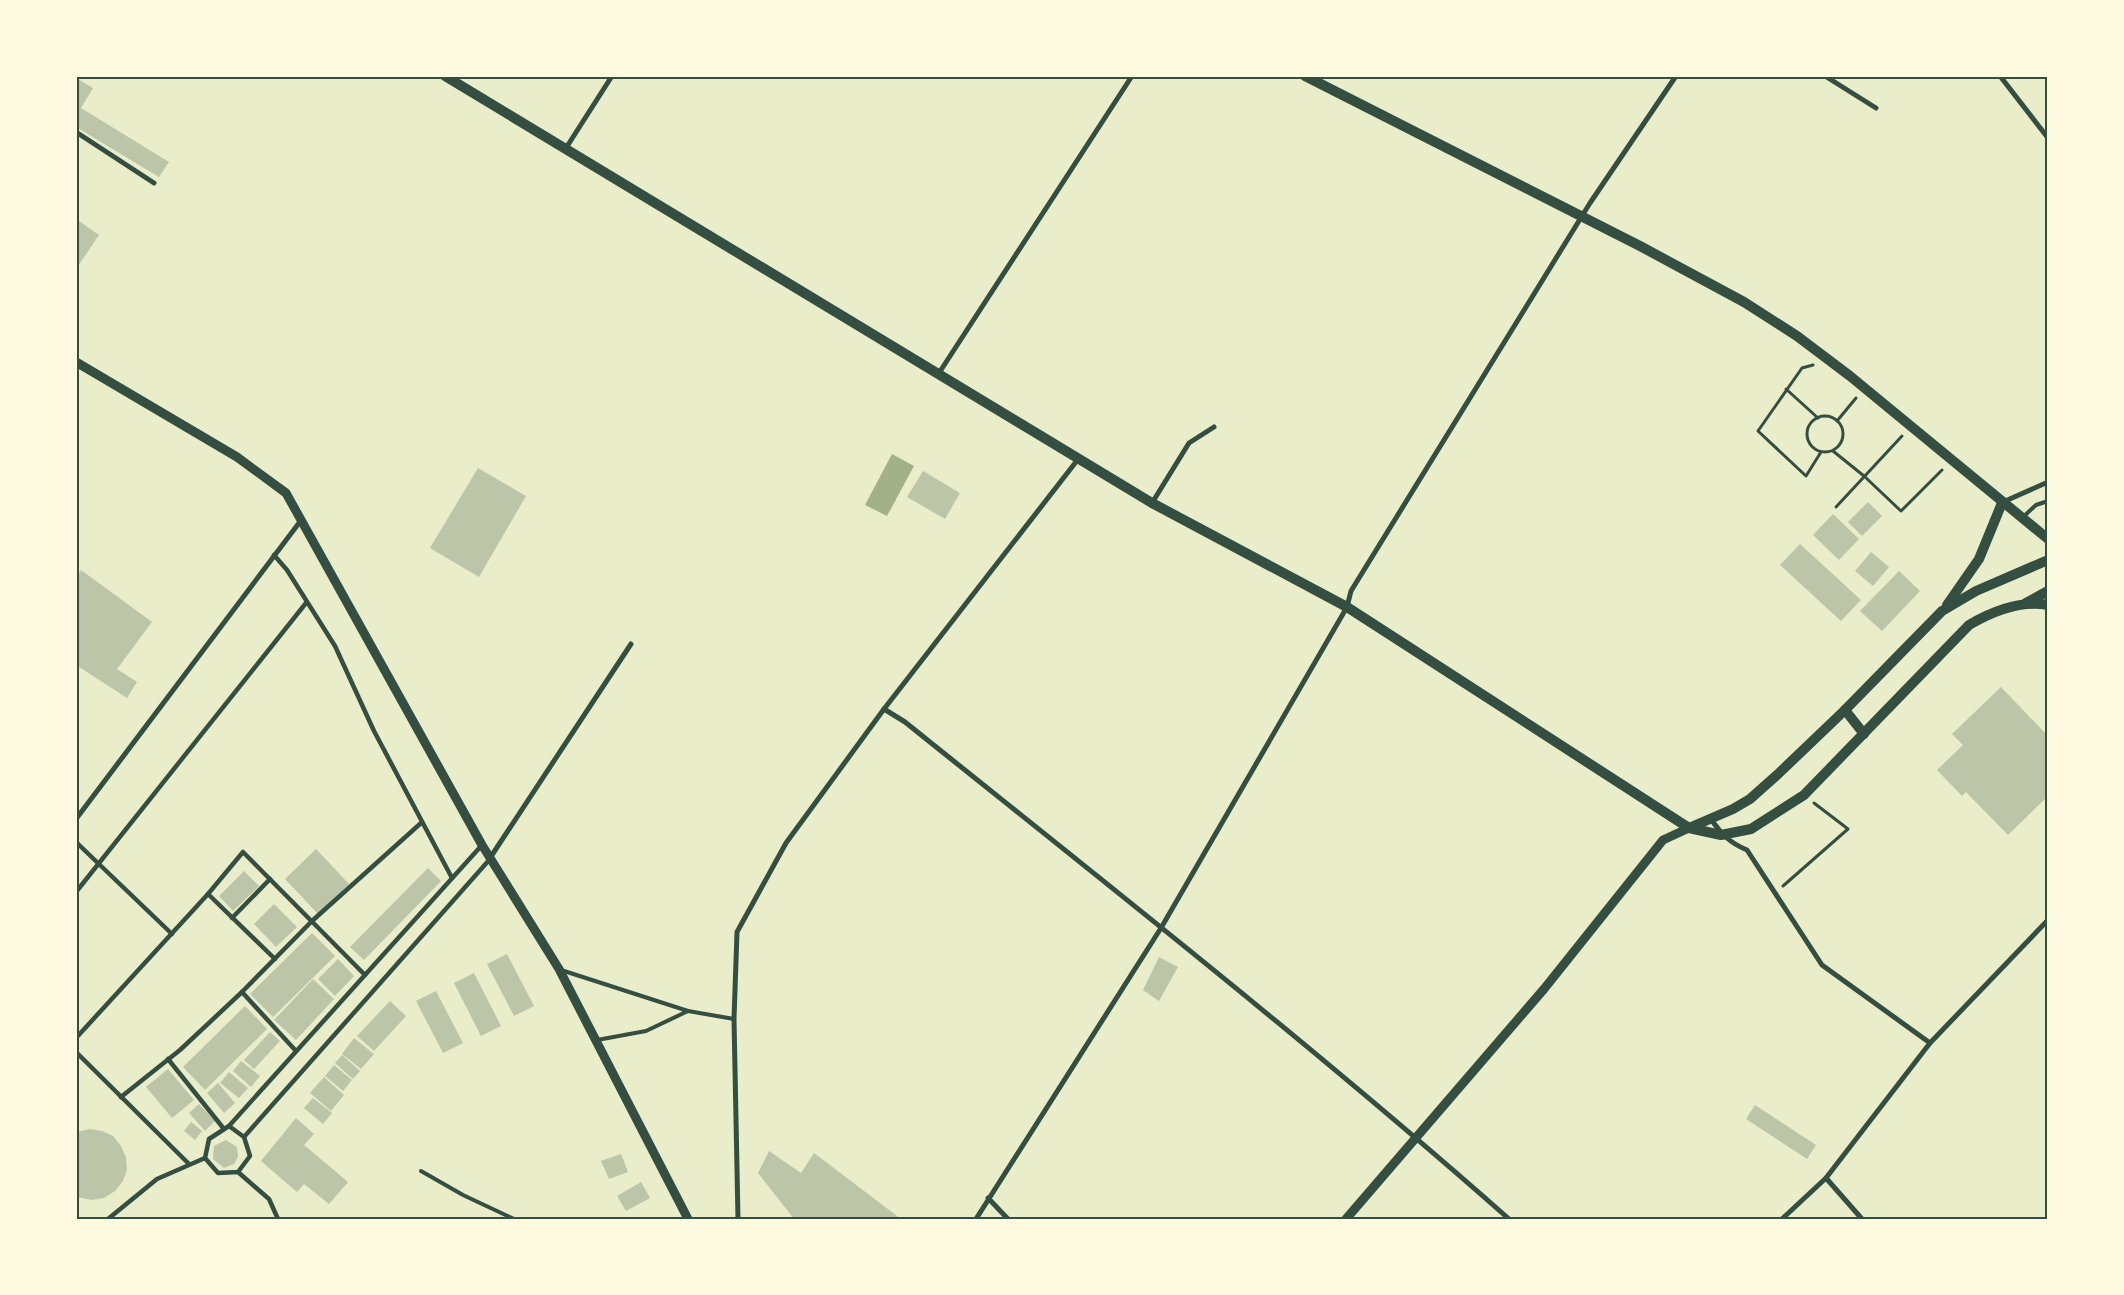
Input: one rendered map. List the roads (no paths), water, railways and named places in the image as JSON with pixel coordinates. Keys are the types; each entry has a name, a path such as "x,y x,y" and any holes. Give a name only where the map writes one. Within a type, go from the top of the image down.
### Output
{"main road":[{"path":"444,76 1152,503 1346,607 1689,828 1721,835 1751,828 1804,795 1969,625 1984,616 2025,604 2048,591"},
{"path":"1305,76 1640,246 1744,302 1797,336 1864,387 1951,461 2048,539"},
{"path":"1689,828 1750,799 1777,776 1942,611 1955,595 1978,559 2002,503"},
{"path":"1942,611 1984,587 2048,560"},
{"path":"2025,604 2045,604"},
{"path":"1844,710 1864,734"}],"street":[{"path":"566,148 612,76"},
{"path":"939,373 1132,76"},
{"path":"976,1219 1161,928 1346,607 1351,591 1582,218 1676,76"},
{"path":"1826,76 1876,108"},
{"path":"2000,76 2048,138"},
{"path":"76,132 154,182"},
{"path":"76,362 237,457 286,493 482,845 559,969 688,1219"},
{"path":"1152,503 1189,443 1214,427"},
{"path":"738,1219 734,1019 737,932 786,843 884,709 1079,458"},
{"path":"2002,503 2048,482"},
{"path":"76,819 302,519"},
{"path":"274,555 287,570 306,603 335,646 374,731 421,823 452,878"},
{"path":"76,892 306,603"},
{"path":"244,1137 490,858 632,644"},
{"path":"884,709 905,722 1161,928 1415,1136 1509,1219"},
{"path":"1711,819 1721,835 1736,846 1747,850 1822,965 1930,1043"},
{"path":"121,1097 168,1059 242,992 312,921 421,823"},
{"path":"1346,1219 1415,1136 1544,988 1663,840 1689,828"},
{"path":"77,843 172,934"},
{"path":"278,1219 269,1199 238,1172 218,1173 205,1158 208,1139 229,1126 482,845"},
{"path":"76,1038 208,894 243,852 365,975"},
{"path":"232,918 270,878"},
{"path":"208,894 275,959"},
{"path":"1782,1219 1826,1178 1930,1043 2048,920"},
{"path":"242,992 296,1051"},
{"path":"76,1052 189,1164"},
{"path":"168,1059 224,1129"},
{"path":"229,1126 244,1137 250,1156 238,1172"},
{"path":"108,1219 157,1179 205,1158"},
{"path":"1826,1178 1862,1219"},
{"path":"988,1198 1008,1219"}],"lane":[{"path":"2022,518 2036,505 2048,501"},
{"path":"559,969 688,1011 734,1019"},
{"path":"595,1040 646,1031 688,1011"},
{"path":"421,1171 463,1195 514,1219"}]}
